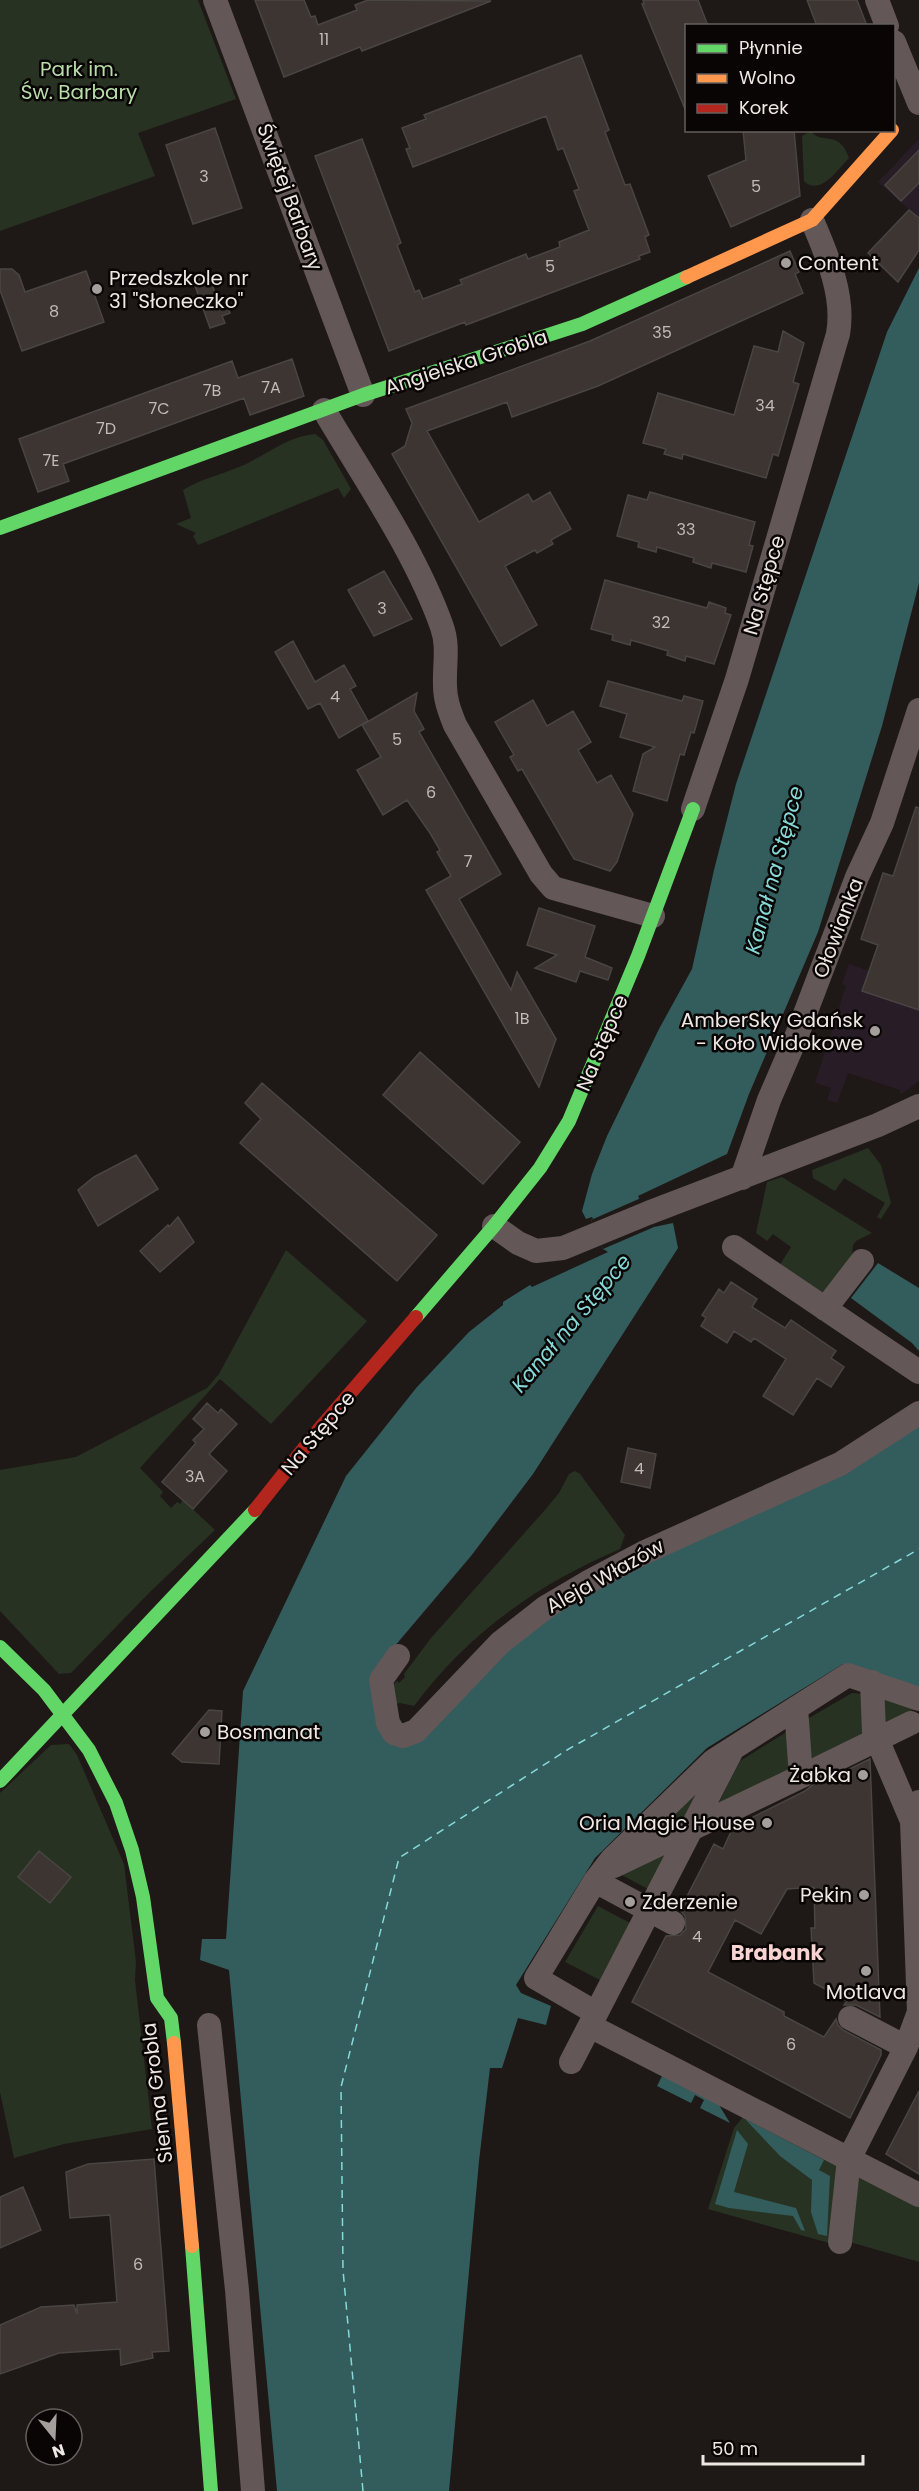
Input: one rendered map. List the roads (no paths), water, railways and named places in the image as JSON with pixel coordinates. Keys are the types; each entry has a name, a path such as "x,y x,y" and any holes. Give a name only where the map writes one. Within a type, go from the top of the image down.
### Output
{"street":[{"name":"Świętej Barbary","path":"215,0 363,395"},
{"path":"877,0 886,24"},
{"path":"895,45 918,103"},
{"name":"Angielska Grobla","path":"895,128 918,103"},
{"name":"Angielska Grobla","path":"2,522 363,395 582,324 812,220 891,132"},
{"name":"Na Stępce","path":"0,1781 253,1512 320,1428 495,1226 540,1168 569,1121 653,916 693,809 740,669 838,334 840,306 822,243 812,220"},
{"path":"324,410 374,493 430,596 446,640 445,685 448,705 455,725 541,874 553,888 653,916"},
{"name":"Ołowianka","path":"742,1178 769,1100 797,1035 857,877 882,823 919,710"},
{"path":"495,1226 518,1243 536,1251 563,1248 879,1125 919,1106"},
{"path":"734,1247 919,1372"},
{"path":"825,1309 862,1261"},
{"name":"Aleja Włazów","path":"398,1656 381,1680 388,1723 394,1733 403,1736 417,1731 500,1642 546,1607 644,1552 840,1464 919,1413"},
{"name":"Sienna Grobla","path":"0,1647 44,1690 89,1750 119,1809 132,1850 143,1897 157,1998 171,2018 182,2116 211,2491"},
{"path":"919,1699 848,1675 713,1761 612,1858 536,1978 593,2019 849,2159 919,2194"},
{"path":"840,2242 849,2159 906,2047 919,2012 916,1811 874,1732 872,1682"},
{"path":"796,1708 808,1773"},
{"path":"598,1877 691,1829 911,1723"},
{"path":"571,2062 733,1748"},
{"path":"598,1877 673,1923"},
{"path":"850,2018 906,2047"},
{"path":"209,2025 237,2290 253,2491"}],"water":[{"name":"Kanał na Stępce","path":"919,268 919,583 882,726 818,932 749,1094 727,1154 638,1196 654,1227 673,1223 678,1248 533,1474 471,1556 383,1660 394,1743 549,1612 919,1422 919,1689 843,1664 707,1748 595,1858 516,1985 521,1993 551,2006 546,2025 518,2018 502,2068 490,2068 479,2161 449,2491 277,2491 229,1970 200,1960 202,1939 226,1939 243,1691 346,1476 417,1387 469,1332 503,1305 503,1302 530,1285 532,1287 608,1252 603,1249 591,1220 592,1217 586,1219 582,1211 592,1174 607,1136 659,1029 692,969 736,784 887,332"},
{"path":"878,1263 919,1288 919,1351 912,1343 851,1298"},
{"path":"662,2076 719,2105 730,2123 700,2108 704,2100 695,2095 691,2103 657,2086"},
{"path":"745,2119 824,2160 819,2170 830,2176 827,2236 818,2234 811,2212 812,2180 780,2156"},
{"path":"737,2130 748,2144 734,2192 796,2208 805,2231 801,2230 793,2216 729,2208 715,2204"}],"place":[{"name":"Content","path":"786,263"},
{"name":"Przedszkole nr 31 \"Słoneczko\"","path":"97,289"},
{"name":"AmberSky Gdańsk - Koło Widokowe","path":"875,1031"},
{"name":"Bosmanat","path":"205,1732"},
{"name":"Żabka","path":"863,1775"},
{"name":"Oria Magic House","path":"767,1823"},
{"name":"Pekin","path":"864,1895"},
{"name":"Zderzenie","path":"630,1902"},
{"name":"Motlava","path":"866,1971"}],"district":[{"name":"Brabank","path":"777,1952"}],"park label":[{"name":"Park im. Św. Barbary","path":"79,80"}]}
